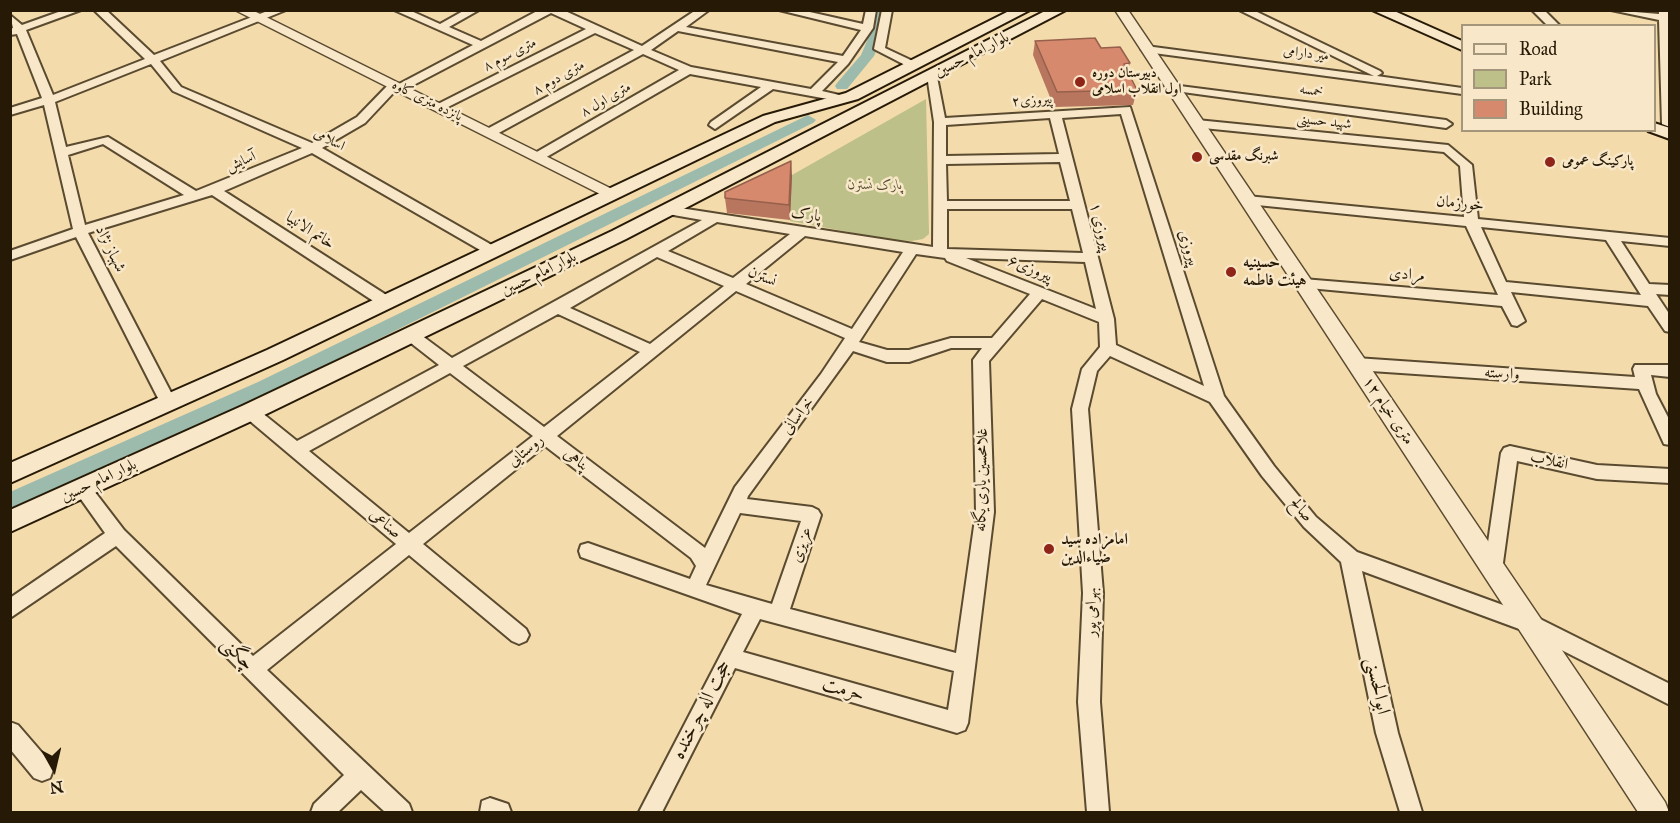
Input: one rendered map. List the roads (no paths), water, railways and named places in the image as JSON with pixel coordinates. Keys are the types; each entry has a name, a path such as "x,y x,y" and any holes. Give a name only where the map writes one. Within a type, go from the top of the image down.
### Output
{"main road":[{"name":"بلوار امام حسین","path":"10,474 169,404 769,119 809,101 844,99 1023,10"},
{"name":"بلوار امام حسین","path":"10,522 412,336 868,109 1059,10"},
{"path":"1379,10 1461,46"},
{"path":"1400,10 1461,37"},
{"path":"844,99 848,109 868,109"},
{"path":"809,101 828,115 825,130"}],"street":[{"path":"10,18 15,30 76,10"},
{"name":"اسلامی","path":"99,10 153,60 177,89 313,148 492,251"},
{"name":"پانزده متری کاوه","path":"241,10 612,193"},
{"path":"10,112 49,100 281,10"},
{"path":"399,10 482,45"},
{"path":"440,28 474,10"},
{"path":"396,86 548,10"},
{"path":"553,10 688,70 771,85 809,101 845,60 868,28 871,10"},
{"path":"676,10 694,17"},
{"name":"۸ متری دوم","path":"491,132 643,50 705,10"},
{"path":"784,10 868,28"},
{"path":"886,10 879,49 914,65"},
{"name":"۱۲ متری خیام","path":"1121,10 1655,813"},
{"path":"1244,10 1390,80"},
{"path":"1537,10 1553,24"},
{"path":"1616,10 1664,14 1668,61 1663,126"},
{"path":"677,28 845,60"},
{"name":"۸ متری سوم","path":"440,107 594,29"},
{"name":"شهباز نژاد","path":"15,30 49,100 80,231 169,404"},
{"name":"میر دارامی","path":"1146,49 1461,91"},
{"name":"۸ متری اول","path":"539,156 688,70"},
{"path":"931,77 940,122 940,253 1091,258"},
{"path":"715,125 771,85"},
{"name":"آسایش","path":"10,256 80,231 214,190 313,148 361,120 396,86"},
{"name":"خمسه","path":"1172,88 1446,124"},
{"name":"پیروزی۲","path":"940,122 1126,110"},
{"name":"پیروزی","path":"1126,110 1216,398"},
{"name":"پیروزی ۱","path":"1055,115 1106,319 1108,348"},
{"name":"شهید حسینی","path":"1197,124 1448,149 1466,165 1470,221"},
{"path":"61,153 104,140 195,196"},
{"path":"940,160 1066,158"},
{"name":"خاتم الانبیا","path":"214,190 386,302"},
{"name":"خورزمان","path":"1247,200 1670,242"},
{"path":"940,205 1078,206"},
{"name":"پارک","path":"667,210 940,253"},
{"path":"295,450 558,308 713,219"},
{"path":"1470,221 1517,321"},
{"name":"روستایی","path":"252,669 801,232"},
{"path":"1610,236 1670,327"},
{"name":"خراسانی","path":"695,589 741,492 852,341 912,249"},
{"name":"نسترن","path":"656,251 887,356 909,356 951,343 996,343"},
{"name":"پیروزی۶","path":"940,253 1106,319"},
{"name":"مرادی","path":"1303,284 1507,301"},
{"path":"1500,286 1648,294 1670,290"},
{"name":"غلامحسین یاری یگانه","path":"957,723 986,512 981,360 1039,293"},
{"path":"558,308 652,351"},
{"name":"پناهی","path":"412,336 698,552 706,566"},
{"name":"صالح","path":"1108,348 1216,398 1268,471 1310,522 1350,558 1529,623 1670,695"},
{"name":"بهرامی پور","path":"1098,813 1089,702 1093,593 1080,409 1090,369 1108,348"},
{"name":"وارسته","path":"1356,364 1647,384"},
{"path":"1670,371 1641,369 1648,394 1670,439"},
{"name":"صناعی","path":"250,412 519,635"},
{"name":"انقلاب","path":"1493,570 1510,453 1597,471 1670,476"},
{"name":"چگنی","path":"82,488 117,535 401,813"},
{"name":"عزیزی","path":"735,505 812,515 778,615"},
{"path":"10,609 117,535"},
{"path":"588,551 756,609 965,665"},
{"name":"ابوالحسنی","path":"1350,558 1387,733 1411,813"},
{"name":"حجت اله چرخنده","path":"650,813 729,657 756,609"},
{"name":"حرمت","path":"729,657 957,723"},
{"path":"10,732 42,770"},
{"path":"322,813 360,775"}],"waterway":[{"path":"842,86 867,56 880,27 883,10"},
{"path":"10,502 265,387 808,120"}],"place":[{"name":"دبیرستان دوره اول انقلاب اسلامی","path":"1080,82"},
{"name":"شبرنگ مقدسی","path":"1197,157"},
{"name":"پارکینگ عمومی","path":"1550,162"},
{"name":"حسینیه هیئت فاطمه","path":"1231,272"},
{"name":"امامزاده سید ضیاءالدین","path":"1049,549"}],"park label":[{"name":"پارک نسترن","path":"875,186"}]}
